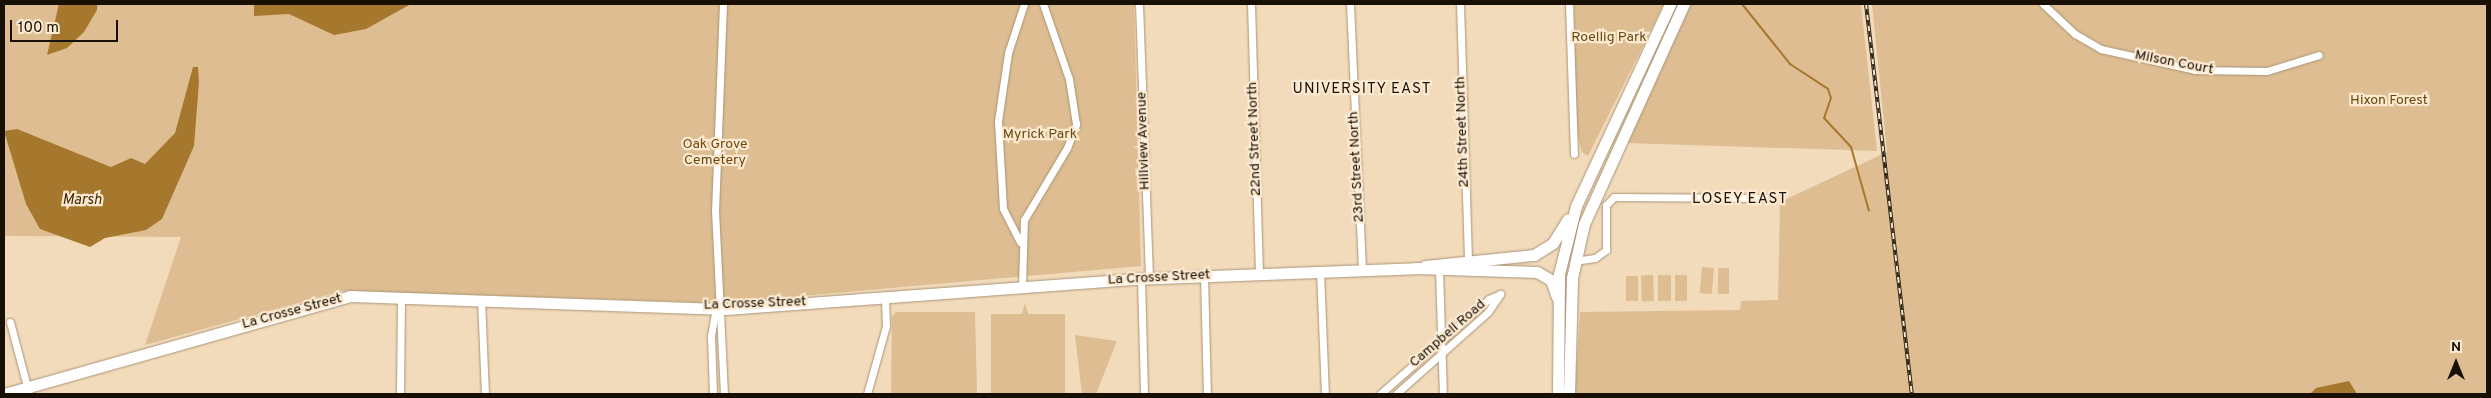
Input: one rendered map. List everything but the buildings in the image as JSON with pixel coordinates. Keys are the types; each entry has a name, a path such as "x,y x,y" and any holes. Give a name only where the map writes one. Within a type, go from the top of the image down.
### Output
{"main road":[{"path":"1526,257 1553,243 1576,206 1670,4"},
{"path":"1569,394 1574,262 1600,182 1684,4"},
{"path":"1558,394 1557,297 1561,261 1576,206"},
{"path":"1416,268 1468,260 1526,257 1574,262"},
{"path":"1522,269 1561,261"},
{"name":"La Crosse Street","path":"4,394 28,391 340,297 481,299 716,308 1204,275 1416,268 1439,270 1522,269"},
{"path":"1522,269 1548,277 1557,297"}],"street":[{"path":"724,4 715,210 716,308 724,394"},
{"path":"1020,242 1003,208 998,121 1008,53 1024,4"},
{"path":"1022,286 1020,242 1028,208 1067,148 1076,124 1069,79 1043,4"},
{"name":"Hillview Avenue","path":"1139,4 1145,278 1144,394"},
{"name":"22nd Street North","path":"1251,4 1259,273"},
{"name":"23rd Street North","path":"1350,4 1362,270"},
{"name":"24th Street North","path":"1460,4 1468,260"},
{"path":"1569,4 1574,154"},
{"name":"Milson Court","path":"2043,4 2075,34 2101,49 2195,70 2267,71 2318,55"},
{"path":"1574,262 1595,258 1606,250 1606,205 1614,197 1770,198"},
{"path":"1439,270 1443,394"},
{"path":"1320,271 1325,394"},
{"path":"1204,275 1207,394"},
{"name":"Campbell Road","path":"1380,394 1442,339 1500,294 1495,306 1442,356 1396,394"},
{"path":"867,394 886,326 885,297"},
{"path":"400,394 401,298"},
{"path":"481,299 485,394"},
{"path":"713,394 711,336 716,308"},
{"path":"10,322 28,391"}],"green space":[{"name":"Oak Grove Cemetery","path":"4,4 1134,4 1141,266 721,303 341,291 145,345 181,237 4,236"},
{"name":"Roellig Park","path":"1574,4 1664,4 1588,156 1582,152 1575,123"},
{"path":"1691,4 1861,4 1877,151 1626,143"},
{"name":"Hixon Forest","path":"1872,4 2487,4 2487,394 1575,394 1580,312 1740,310 1741,301 1778,300 1780,202 1887,152"},
{"path":"1702,267 1714,268 1712,294 1700,293"},
{"path":"1718,268 1729,268 1729,294 1718,294"},
{"path":"1641,275 1653,275 1654,301 1642,301"},
{"path":"1658,275 1671,275 1671,301 1658,301"},
{"path":"1675,275 1687,275 1687,301 1675,301"},
{"path":"1626,276 1638,276 1638,301 1626,301"},
{"path":"1025,303 1028,314 1065,314 1065,394 991,394 991,314 1022,314"},
{"path":"896,312 975,312 977,394 891,394 892,316"},
{"path":"1075,335 1117,341 1096,394 1082,394"}],"water":[{"path":"59,4 97,4 97,10 84,32 67,48 47,55"},
{"path":"254,4 411,4 366,29 334,35 289,14 254,16"},
{"name":"Marsh","path":"193,67 198,67 199,82 194,146 162,219 146,230 105,238 90,247 40,229 26,204 4,131 17,129 111,167 131,158 145,164 175,133"},
{"path":"2349,381 2357,394 2310,394 2316,388"}],"waterway":[{"path":"1742,4 1790,64 1828,89 1831,98 1824,118 1851,147 1869,211"}],"railway":[{"path":"1866,4 1912,394"}],"district":[{"name":"UNIVERSITY EAST","path":"1362,90"},
{"name":"LOSEY EAST","path":"1740,200"}],"park label":[{"name":"Myrick Park","path":"1040,135"}]}
